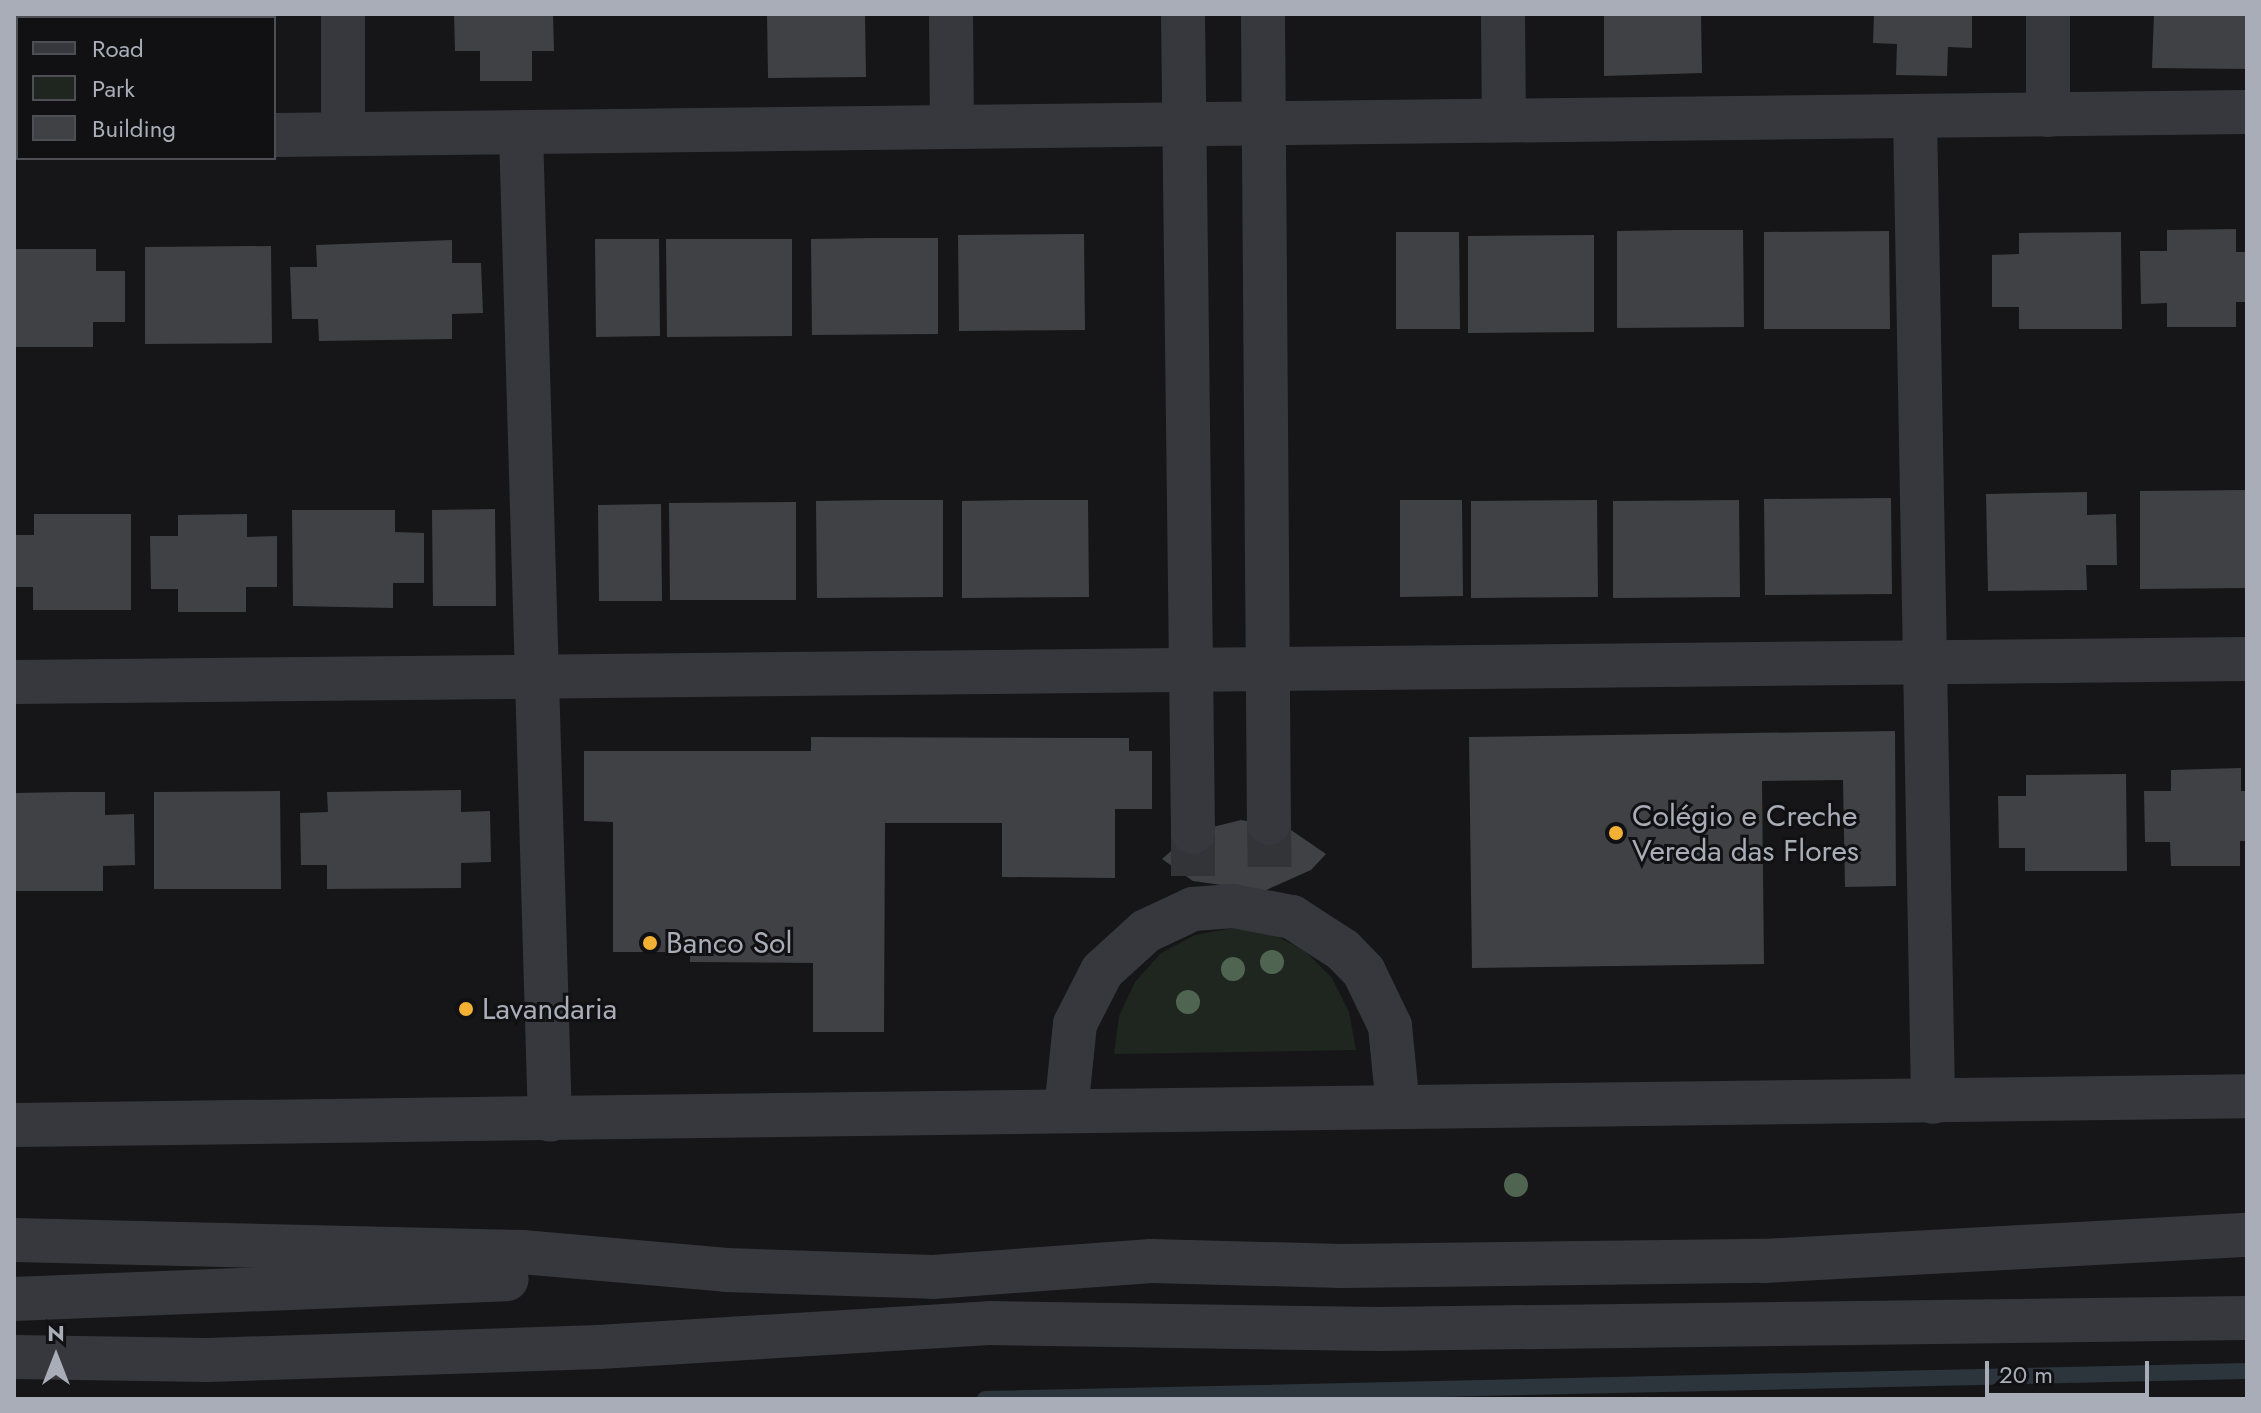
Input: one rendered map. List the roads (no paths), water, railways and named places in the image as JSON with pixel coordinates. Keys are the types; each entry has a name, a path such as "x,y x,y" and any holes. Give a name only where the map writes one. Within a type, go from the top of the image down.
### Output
{"street":[{"path":"343,14 343,134"},
{"path":"951,14 952,127"},
{"path":"1183,14 1195,670 1193,832"},
{"path":"1263,14 1269,823"},
{"path":"1503,14 1504,120"},
{"path":"2048,14 2048,115"},
{"path":"276,135 2247,112"},
{"path":"1915,116 1933,1102"},
{"path":"521,133 550,1120"},
{"path":"14,682 2247,659"},
{"path":"1066,1111 1068,1053 1085,996 1122,948 1193,895 1270,899 1320,931 1364,972 1390,1026 1398,1107"},
{"path":"14,1125 2247,1096"},
{"path":"14,1240 522,1252 726,1270 933,1277 1151,1261 1342,1266 1764,1261 2247,1235"},
{"path":"14,1299 726,1270"},
{"path":"14,1357 207,1360 568,1348 989,1323 1378,1329 2247,1318"}],"waterway":[{"path":"985,1399 2247,1371"}],"tunnel":[{"path":"1269,823 1270,888"},
{"path":"1193,832 1193,881"}],"place":[{"name":"Colégio e Creche Vereda das Flores","path":"1616,833"},
{"name":"Banco Sol","path":"650,943"},
{"name":"Lavandaria","path":"466,1009"}]}
